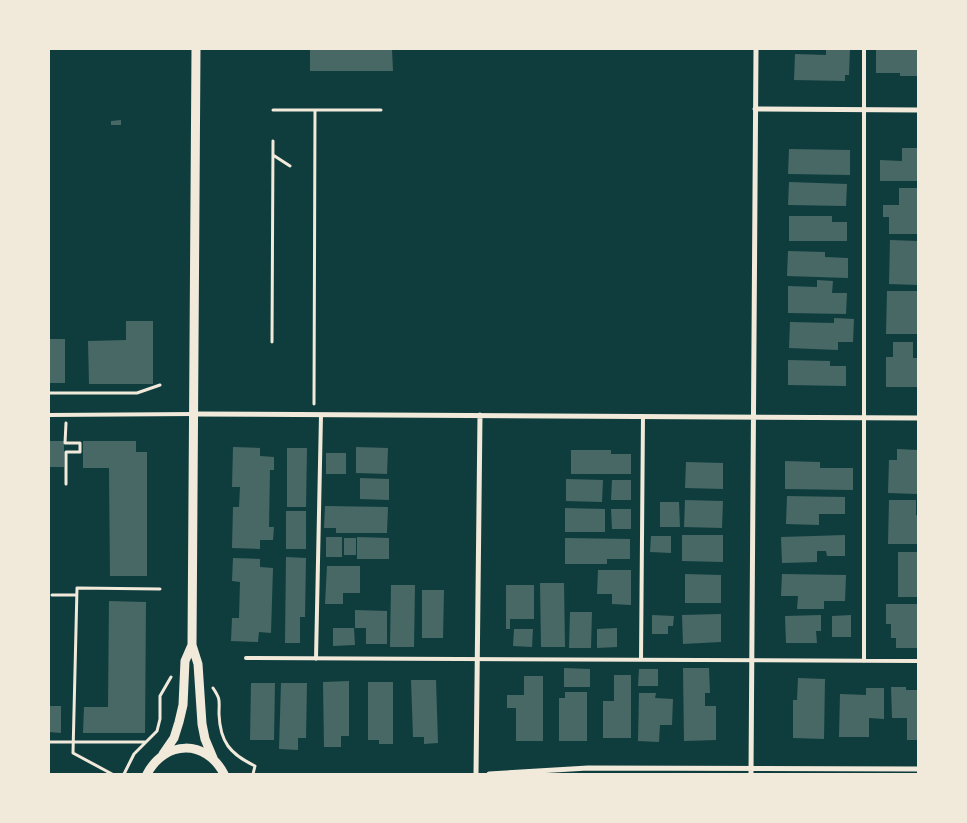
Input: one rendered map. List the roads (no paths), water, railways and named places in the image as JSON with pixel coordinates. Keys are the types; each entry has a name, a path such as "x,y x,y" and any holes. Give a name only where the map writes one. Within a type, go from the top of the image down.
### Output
{"street":[{"path":"196,49 192,645 198,664 202,724 205,739 213,758 224,774"},
{"path":"752,774 756,49"},
{"path":"755,109 918,110"},
{"path":"194,414 918,418"},
{"path":"476,774 480,415"},
{"path":"147,774 152,764 163,754 174,738 180,722 186,662 192,645"},
{"path":"163,754 175,749 189,748 202,751 213,758"},
{"path":"489,774 588,768 918,769"}],"lane":[{"path":"864,49 864,661"},
{"path":"49,415 194,414"},
{"path":"316,659 321,415"},
{"path":"641,660 643,416"},
{"path":"246,658 918,661"}]}
